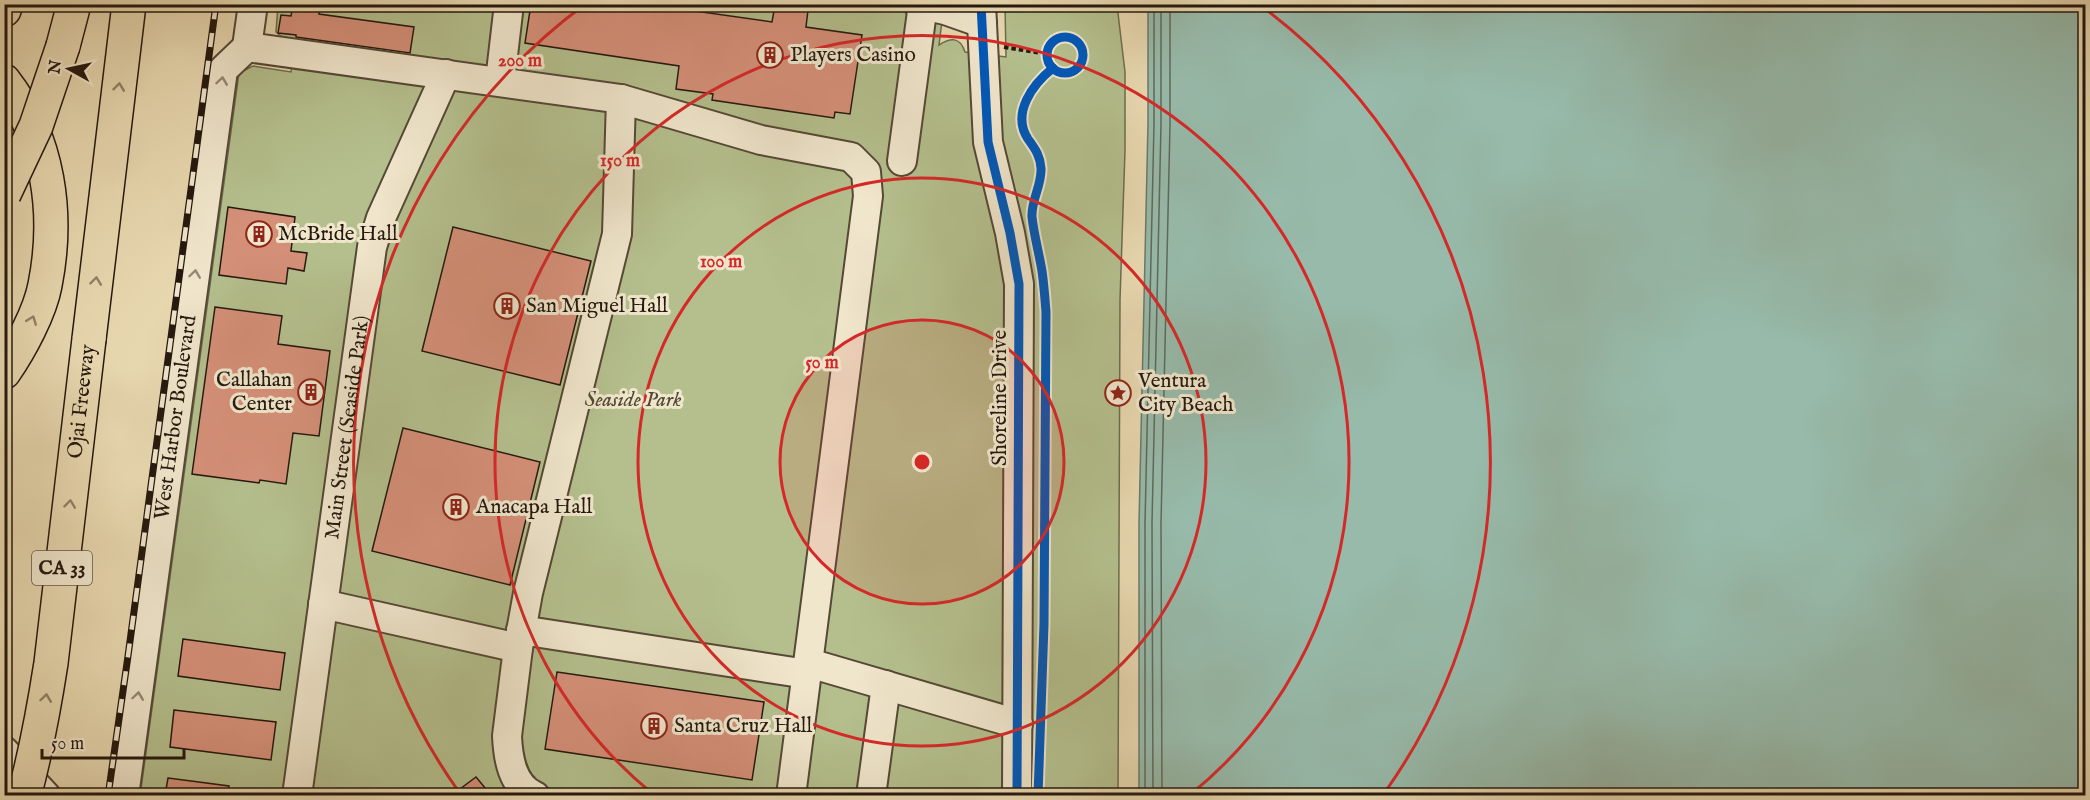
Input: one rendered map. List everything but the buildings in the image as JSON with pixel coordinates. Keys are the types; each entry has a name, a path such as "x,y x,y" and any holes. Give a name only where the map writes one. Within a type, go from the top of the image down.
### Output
{"highway":[{"path":"4,10 6,4"},
{"path":"4,194 36,126 63,46 74,4"},
{"name":"Ojai Freeway","path":"24,795 33,765 51,663 129,4"},
{"path":"4,81 14,93 40,146 49,185 51,231 45,287 29,330 4,372"}],"street":[{"path":"253,4 247,47 621,99 761,140 851,157 866,172 868,196 791,795"},
{"path":"500,81 509,4"},
{"path":"902,161 921,5 981,14"},
{"name":"Shoreline Drive","path":"981,14 988,142 1010,233 1019,284 1017,795"},
{"name":"West Harbor Boulevard","path":"124,795 223,70 247,47"},
{"name":"Main Street (Seaside Park)","path":"297,795 372,247 381,218 446,74"},
{"path":"535,795 531,795 512,771 507,750 507,736 519,639 528,593 617,234 621,99"},
{"path":"323,604 519,639 808,668 886,685 1018,724"},
{"path":"871,795 886,685"},
{"path":"4,751 46,795"}],"path":[{"path":"1004,47 1048,59 1052,43"}],"green space":[{"name":"Seaside Park","path":"278,5 944,5 939,45 954,40 960,43 965,52 1006,57 1005,5 1117,5 1125,72 1120,300 1118,795 140,796 239,73 253,66 291,72 294,47 276,32"}],"water":[{"path":"1148,5 2085,5 2085,795 1139,795 1139,523 1148,124"}],"railway":[{"path":"108,796 216,4"}],"cycle path":[{"path":"981,4 988,142 1010,233 1019,284 1017,796"},
{"path":"1065,37 1078,42 1083,55 1078,68 1065,73 1052,68 1047,55 1052,42 1065,37"},
{"path":"1038,796 1044,624 1046,312 1042,271 1032,217 1041,174 1040,163 1037,152 1023,129 1022,119 1023,109 1032,91 1053,68"}],"place":[{"name":"Players Casino","path":"770,55"},
{"name":"McBride Hall","path":"259,234"},
{"name":"San Miguel Hall","path":"507,306"},
{"name":"Callahan Center","path":"311,392"},
{"name":"Ventura City Beach","path":"1118,393"},
{"name":"Anacapa Hall","path":"456,507"},
{"name":"Santa Cruz Hall","path":"654,726"}]}
